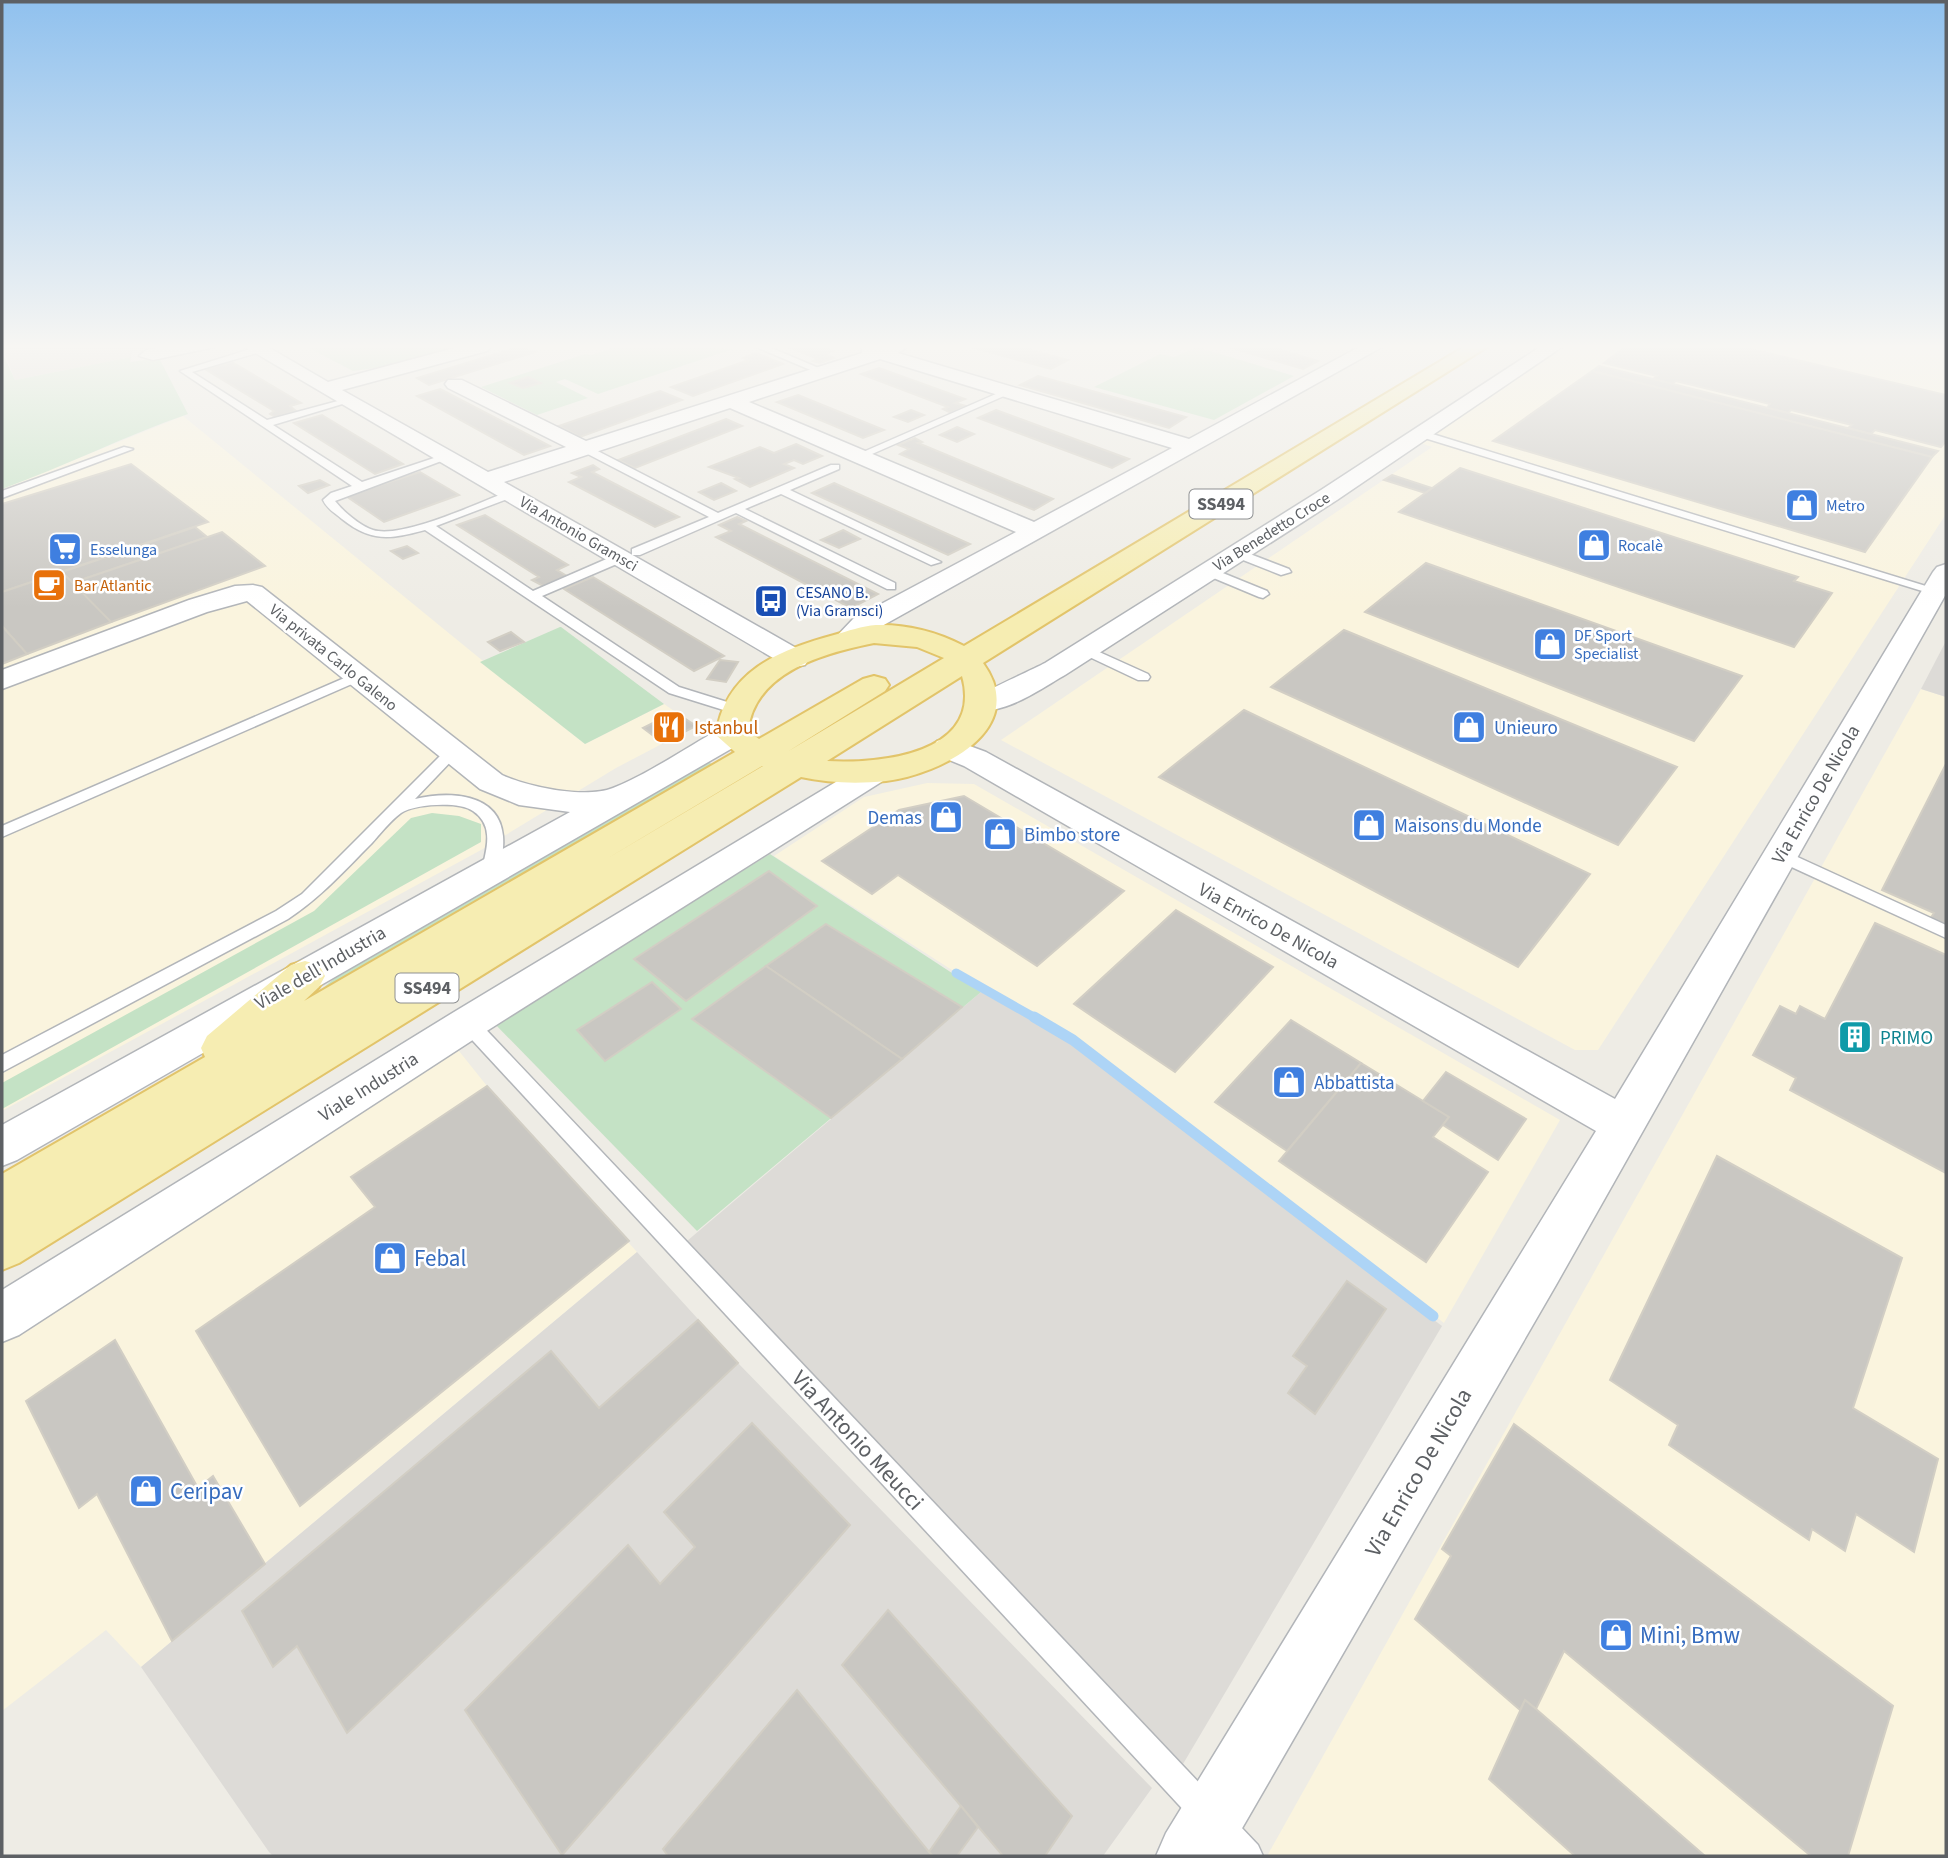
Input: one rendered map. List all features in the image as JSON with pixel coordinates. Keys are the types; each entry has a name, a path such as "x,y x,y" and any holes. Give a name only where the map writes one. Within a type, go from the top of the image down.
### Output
{"main road":[{"name":"SS494","path":"1019,600 1302,434"},
{"name":"SS494","path":"2,1199 753,741 956,646 1327,434"},
{"name":"SS494","path":"753,741 756,682 805,654 848,639 890,634 956,646"},
{"path":"753,741 875,772 920,762 948,748 970,730 979,718 983,703 981,683 956,646"},
{"name":"SS494","path":"2,1247 753,741"},
{"path":"153,1109 305,976"}],"street":[{"name":"Via Antonio Gramsci","path":"408,434 447,457 500,483"},
{"name":"Via Antonio Gramsci","path":"413,434 805,654"},
{"path":"555,434 584,448"},
{"path":"500,483 584,448 628,434"},
{"path":"807,434 1035,531"},
{"path":"1148,434 1190,446"},
{"path":"848,639 863,625 1213,434"},
{"name":"Via Benedetto Croce","path":"983,703 1015,691 1086,650 1422,434"},
{"name":"Via Enrico De Nicola","path":"1216,1843 1336,1614 1433,1444 1624,1125 1944,577"},
{"name":"Via privata Carlo Galeno","path":"2,680 198,606 243,593 253,593 356,677 491,782 509,793 580,802 627,793"},
{"path":"627,793 753,741"},
{"name":"Via Enrico De Nicola","path":"948,748 975,759 1624,1125"},
{"name":"Viale Industria","path":"2,1318 468,1023 875,772"},
{"name":"Viale dell'Industria","path":"2,1147 627,793"}],"lane":[{"path":"280,434 360,486"},
{"path":"859,456 911,434"},
{"path":"1422,434 1944,577"},
{"path":"584,448 718,517"},
{"path":"2,495 128,449"},
{"path":"447,457 335,495 329,500 331,505 370,533 391,534 426,525 500,483"},
{"path":"534,595 835,467"},
{"path":"781,490 934,562"},
{"path":"736,509 891,586"},
{"path":"426,525 753,741"},
{"path":"1237,552 1285,572"},
{"path":"1208,571 1263,594"},
{"path":"1086,650 1143,677"},
{"path":"2,832 356,677"},
{"path":"2,1064 308,898 453,751"},
{"path":"395,809 432,800 464,801 477,806 489,814 496,826 496,851 490,869"},
{"path":"1780,855 1946,932"},
{"name":"Via Antonio Meucci","path":"468,1023 1216,1843"}],"shaded area":[{"path":"139,434 205,434 483,661 481,662 585,744 664,704 696,726 616,768 481,850 2,1111 2,489"},
{"path":"1430,434 1946,434 1946,514 1598,1050 1575,1050 1001,740 1432,447 1417,442"},
{"path":"1946,641 1946,697 1921,689"},
{"path":"1921,689 1946,697 1946,1856 1267,1856"},
{"path":"927,783 974,784 1560,1120 1444,1323 1075,1038 966,979 774,856 864,797"},
{"path":"981,992 1071,1042 1442,1326 1183,1764 687,1241"},
{"path":"455,1046 487,1086 637,1252 141,1667 106,1630 2,1711 2,1335"},
{"path":"637,1252 738,1363 1152,1788 1103,1856 273,1856 269,1852 141,1667"}],"green space":[{"path":"2,434 137,434 49,471 2,489"},
{"path":"561,627 664,704 585,744 480,662"},
{"path":"707,761 715,766 271,1032 368,950"},
{"path":"432,813 459,816 481,824 481,842 2,1109 2,1083 314,911 411,818"},
{"path":"770,854 981,992 697,1231 493,1022"}],"building":[{"path":"311,434 353,434 403,464 375,474"},
{"path":"485,434 526,434 550,446 524,455"},
{"path":"687,434 722,434 635,468 618,460"},
{"path":"853,434 874,434 863,438"},
{"path":"943,434 974,434 957,442 940,435"},
{"path":"1020,434 1060,434 1129,459 1112,468"},
{"name":"Metro","path":"1503,434 1840,434 1932,457 1865,552 1493,441"},
{"path":"1840,434 1869,434 1938,451 1932,457"},
{"path":"1889,434 1946,434 1946,441 1941,447"},
{"path":"915,438 922,442 918,443 1053,499 1034,510 900,454 909,449 898,445"},
{"path":"796,444 822,456 803,464 794,460 784,464 794,468 750,487 735,479 739,478 709,467 760,447 774,453"},
{"name":"Esselunga","path":"131,464 208,522 2,592 2,504"},
{"path":"593,465 599,469 592,472 679,517 655,527 569,482 581,477 572,473"},
{"name":"Rocalè","path":"1460,468 1798,577 1794,581 1832,593 1794,647 1399,512"},
{"path":"420,472 459,495 384,522 346,496"},
{"path":"1392,475 1432,488 1425,493 1384,480"},
{"path":"320,480 329,485 308,493 299,486"},
{"path":"721,483 736,491 714,500 699,492"},
{"path":"834,483 970,544 948,555 812,493"},
{"path":"485,515 568,565 557,570 567,576 543,586 532,580 539,577 457,525"},
{"path":"737,517 746,521 739,524 878,594 851,608 716,537 731,531 719,525"},
{"path":"195,527 207,537 72,583 62,572"},
{"path":"843,530 860,539 839,548 821,540"},
{"path":"222,532 265,566 111,622 72,583"},
{"path":"407,546 418,553 403,559 391,551"},
{"name":"DF Sport Specialist","path":"1426,563 1742,676 1694,741 1365,612"},
{"path":"62,572 111,622 27,654 2,626 2,592"},
{"path":"593,577 724,656 694,671 564,589"},
{"path":"2,626 27,654 2,664"},
{"name":"Unieuro","path":"1344,630 1677,767 1618,845 1271,687"},
{"path":"511,632 524,642 500,651 488,642"},
{"path":"720,660 738,662 726,682 707,679"},
{"name":"Maisons du Monde","path":"1244,710 1590,874 1518,967 1159,777"},
{"path":"675,712 696,726 663,743 643,728"},
{"path":"1946,764 1946,926 1930,919 1934,913 1882,890"},
{"path":"964,796 1124,891 1037,966 898,875 872,894 822,861 899,810"},
{"path":"769,871 817,906 686,1001 634,959"},
{"path":"1176,910 1273,967 1175,1072 1074,1004"},
{"name":"PRIMO","path":"1875,923 1946,955 1946,1173 1790,1090 1796,1078 1753,1055 1780,1006 1796,1014 1800,1006 1825,1019"},
{"path":"826,924 962,1007 902,1059 766,966"},
{"path":"766,966 902,1059 831,1118 692,1019"},
{"path":"652,982 681,1009 605,1061 577,1030"},
{"name":"Abbattista","path":"1291,1020 1361,1063 1287,1151 1215,1102"},
{"path":"1361,1063 1449,1117 1433,1137 1488,1172 1426,1262 1279,1161"},
{"path":"1446,1072 1526,1119 1498,1160 1443,1125 1449,1117 1423,1101"},
{"path":"487,1086 629,1241 300,1506 196,1331 375,1207 351,1177"},
{"path":"1717,1156 1902,1258 1853,1408 1938,1459 1914,1552 1856,1514 1845,1551 1812,1529 1809,1540 1669,1445 1678,1425 1610,1380"},
{"path":"1347,1281 1386,1309 1315,1414 1288,1393 1307,1366 1293,1356"},
{"path":"698,1320 738,1363 347,1733 297,1646 273,1667 242,1611 551,1351 599,1408"},
{"name":"Ceripav","path":"115,1340 198,1488 213,1476 265,1564 172,1641 97,1494 79,1508 26,1401"},
{"path":"752,1423 850,1525 562,1855 465,1710 628,1545 660,1584 695,1547 664,1512"},
{"name":"Mini, Bmw","path":"1514,1424 1893,1706 1848,1856 1811,1856 1564,1651 1536,1709 1525,1700 1520,1710 1415,1619 1451,1556 1442,1549"},
{"path":"888,1610 1072,1816 1045,1856 1003,1856 842,1665"},
{"path":"797,1690 933,1856 668,1856 663,1849"},
{"path":"1525,1700 1705,1856 1575,1856 1489,1779"},
{"path":"961,1806 978,1827 957,1856 933,1856 929,1852"}],"waterway":[{"path":"956,973 1037,1019"},
{"path":"1034,1017 1073,1040 1433,1316"}],"place":[{"name":"Metro","path":"1802,505"},
{"name":"Rocalè","path":"1594,545"},
{"name":"Esselunga","path":"65,549"},
{"name":"Bar Atlantic","path":"49,585"},
{"name":"CESANO B. (Via Gramsci)","path":"771,601"},
{"name":"DF Sport Specialist","path":"1550,644"},
{"name":"Istanbul","path":"669,727"},
{"name":"Unieuro","path":"1469,727"},
{"name":"Demas","path":"946,817"},
{"name":"Maisons du Monde","path":"1369,825"},
{"name":"Bimbo store","path":"1000,834"},
{"name":"PRIMO","path":"1855,1037"},
{"name":"Abbattista","path":"1289,1082"},
{"name":"Febal","path":"390,1258"},
{"name":"Ceripav","path":"146,1491"},
{"name":"Mini, Bmw","path":"1616,1635"}]}
